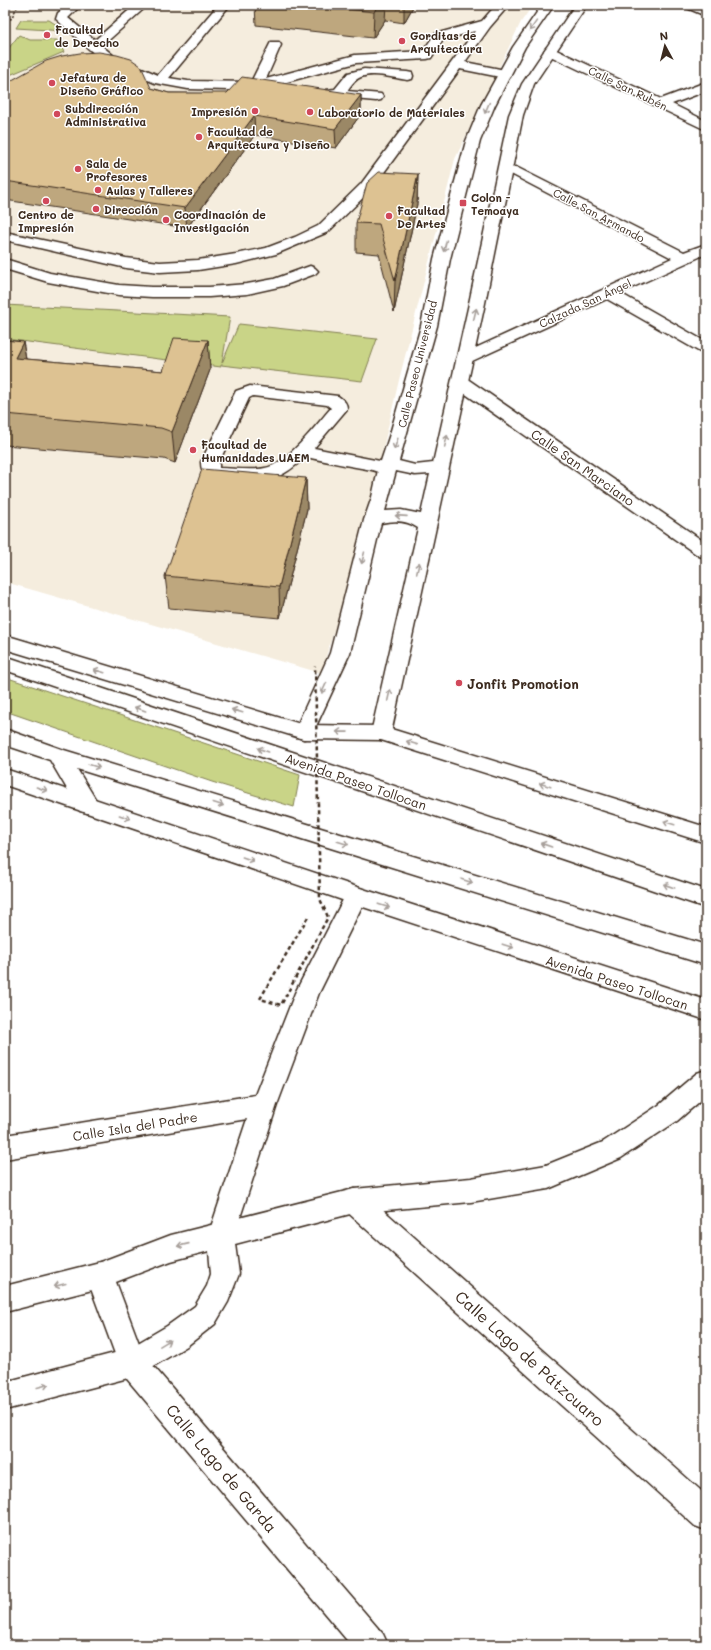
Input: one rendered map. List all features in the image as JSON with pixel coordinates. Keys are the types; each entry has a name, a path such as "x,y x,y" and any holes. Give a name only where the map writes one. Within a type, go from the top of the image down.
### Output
{"main road":[{"path":"75,5 61,18 110,59 126,67 160,80 188,85 256,86 294,89"},
{"path":"94,46 142,5"},
{"path":"160,80 224,5"},
{"path":"5,236 126,263 160,267 198,265 236,259 271,251 323,229 366,187 486,24 503,5"},
{"name":"Calle Paseo Universidad","path":"304,732 340,653 373,520 381,497 388,467 429,326 442,260 467,161 488,104 519,47 548,5"},
{"path":"381,733 478,301 516,115 528,84 581,5"},
{"path":"691,5 706,12"},
{"path":"256,86 355,59 427,55 439,37 486,24"},
{"path":"256,86 275,45"},
{"name":"Calle San Rubén","path":"550,51 706,126"},
{"path":"456,64 505,74"},
{"path":"338,94 353,76 359,74 372,73 407,76"},
{"path":"661,104 706,86"},
{"path":"320,92 376,97"},
{"name":"Calle San Armando","path":"516,171 683,258"},
{"name":"Calzada San Ángel","path":"464,359 706,248"},
{"path":"118,290 126,263"},
{"path":"5,264 48,277 118,290 152,292 209,292 247,289 278,283 310,271"},
{"path":"152,292 160,267"},
{"path":"608,293 706,349"},
{"name":"Calle San Marciano","path":"460,382 706,552"},
{"path":"250,391 332,400 339,406 339,409 303,451 280,469 264,474 215,474 209,468 210,462 242,395 250,391"},
{"path":"303,451 341,460 408,470 440,467"},
{"path":"373,520 384,516 409,516 420,520 428,526"},
{"path":"5,642 304,732 381,733 706,835"},
{"name":"Avenida Paseo Tollocan","path":"5,664 706,899"},
{"path":"5,737 57,755 706,955"},
{"path":"57,755 88,805"},
{"name":"Avenida Paseo Tollocan","path":"5,777 356,896 706,1010"},
{"path":"5,1396 132,1363 176,1336 205,1315 218,1293 225,1274 221,1236 264,1105 307,993 356,896"},
{"path":"5,1299 100,1275 170,1248 354,1201 471,1190 548,1176 612,1150 668,1113 706,1080"},
{"name":"Calle Isla del Padre","path":"5,1147 264,1105"},
{"name":"Calle Lago de Pátzcuaro","path":"354,1201 706,1515"},
{"name":"Calle Lago de Garda","path":"100,1275 132,1363 372,1645"}],"path":[{"path":"5,18 11,19 18,5"},
{"path":"308,917 260,999 281,1005 328,917 320,899 315,666"}],"shaded area":[{"path":"5,5 533,5 521,22 455,159 399,380 379,466 371,511 321,673 5,582"}],"green space":[{"path":"21,20 49,20 66,31 16,28"},
{"path":"19,35 30,40 57,40 64,52 5,77 5,53"},
{"path":"5,305 230,317 222,363 239,324 377,339 362,381 221,365 221,367 5,339"},
{"path":"5,677 300,775 294,807 212,782 5,711"}],"building":[{"path":"310,5 378,5 374,12"},
{"path":"99,52 131,59 141,66 151,88 169,93 227,93 242,77 361,95 335,129 254,116 185,208 5,181 5,84 46,61 62,56"},
{"path":"379,172 418,174 395,281 379,224 356,223 367,183"},
{"path":"174,338 208,340 172,432 161,428 5,414 5,340 23,342 15,358 163,371"},
{"path":"202,469 306,478 279,587 165,576"}],"place":[{"name":"Facultad de Derecho","path":"47,35"},
{"name":"Gorditas de Arquitectura","path":"402,41"},
{"name":"Jefatura de Diseño Gráfico","path":"52,83"},
{"name":"Impresión","path":"255,111"},
{"name":"Laboratorio de Materiales","path":"310,112"},
{"name":"Subdirección Administrativa","path":"57,114"},
{"name":"Facultad de Arquitectura y Diseño","path":"199,137"},
{"name":"Sala de Profesores","path":"78,169"},
{"name":"Aulas y Talleres","path":"98,190"},
{"name":"Centro de Impresión","path":"46,201"},
{"name":"Colon - Temoaya","path":"463,203"},
{"name":"Dirección","path":"96,209"},
{"name":"Facultad De Artes","path":"389,216"},
{"name":"Coordinación de Investigación","path":"166,220"},
{"name":"Facultad de Humanidades UAEM","path":"193,450"},
{"name":"Jonfit Promotion","path":"459,683"}]}
